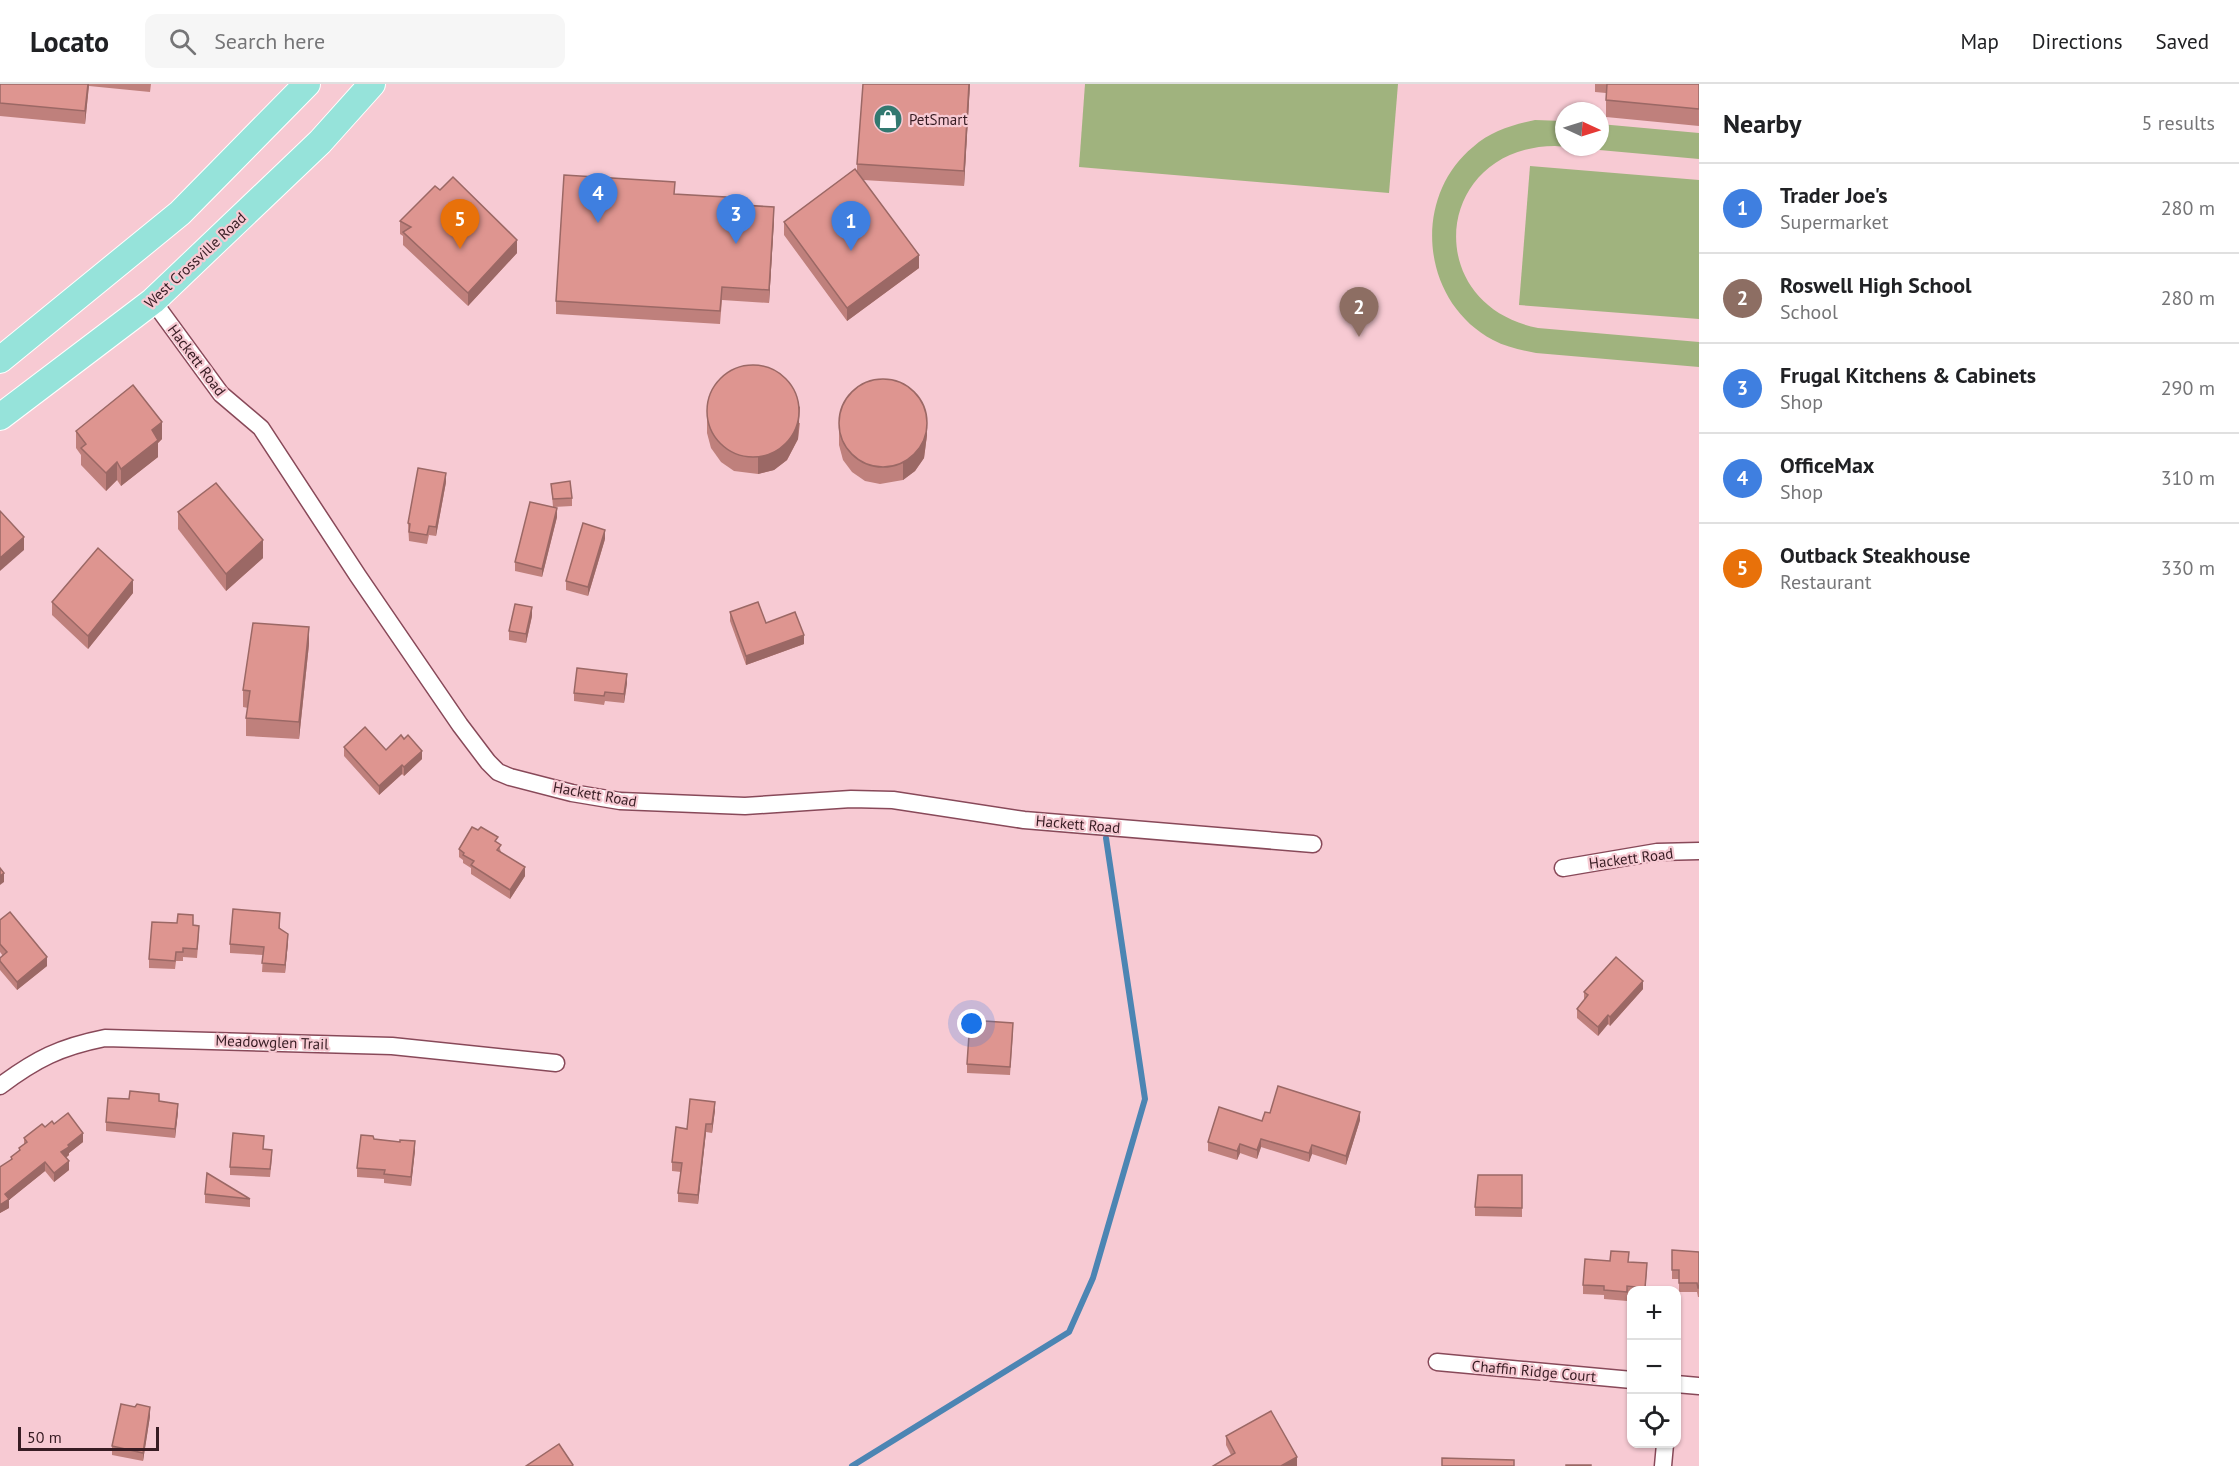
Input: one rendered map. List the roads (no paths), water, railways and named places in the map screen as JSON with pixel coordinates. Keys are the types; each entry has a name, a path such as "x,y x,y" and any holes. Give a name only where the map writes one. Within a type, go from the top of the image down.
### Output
{"main road":[{"path":"0,360 180,213 307,84"},
{"name":"West Crossville Road","path":"0,417 153,301 320,142 372,84"}],"street":[{"name":"Hackett Road","path":"153,301 221,394 261,428 460,725 498,772 572,793 620,801 745,806 851,799 893,800 1024,820 1313,844"},
{"name":"Hackett Road","path":"1563,868 1657,852 1699,851"},
{"name":"Meadowglen Trail","path":"1,1084 51,1053 75,1044 105,1038 392,1046 556,1063"},
{"name":"Chaffin Ridge Court","path":"1437,1362 1627,1380"},
{"path":"1681,1384 1699,1386"},
{"path":"1663,1466 1665,1448"}],"waterway":[{"path":"852,1466 1069,1332 1093,1278 1145,1099 1106,838"}],"place":[{"name":"PetSmart","path":"888,119"},
{"name":"OfficeMax","path":"598,223"},
{"name":"Frugal Kitchens & Cabinets","path":"736,244"},
{"name":"Outback Steakhouse","path":"460,249"},
{"name":"Trader Joe's","path":"851,251"},
{"name":"Roswell High School","path":"1359,337"}]}
